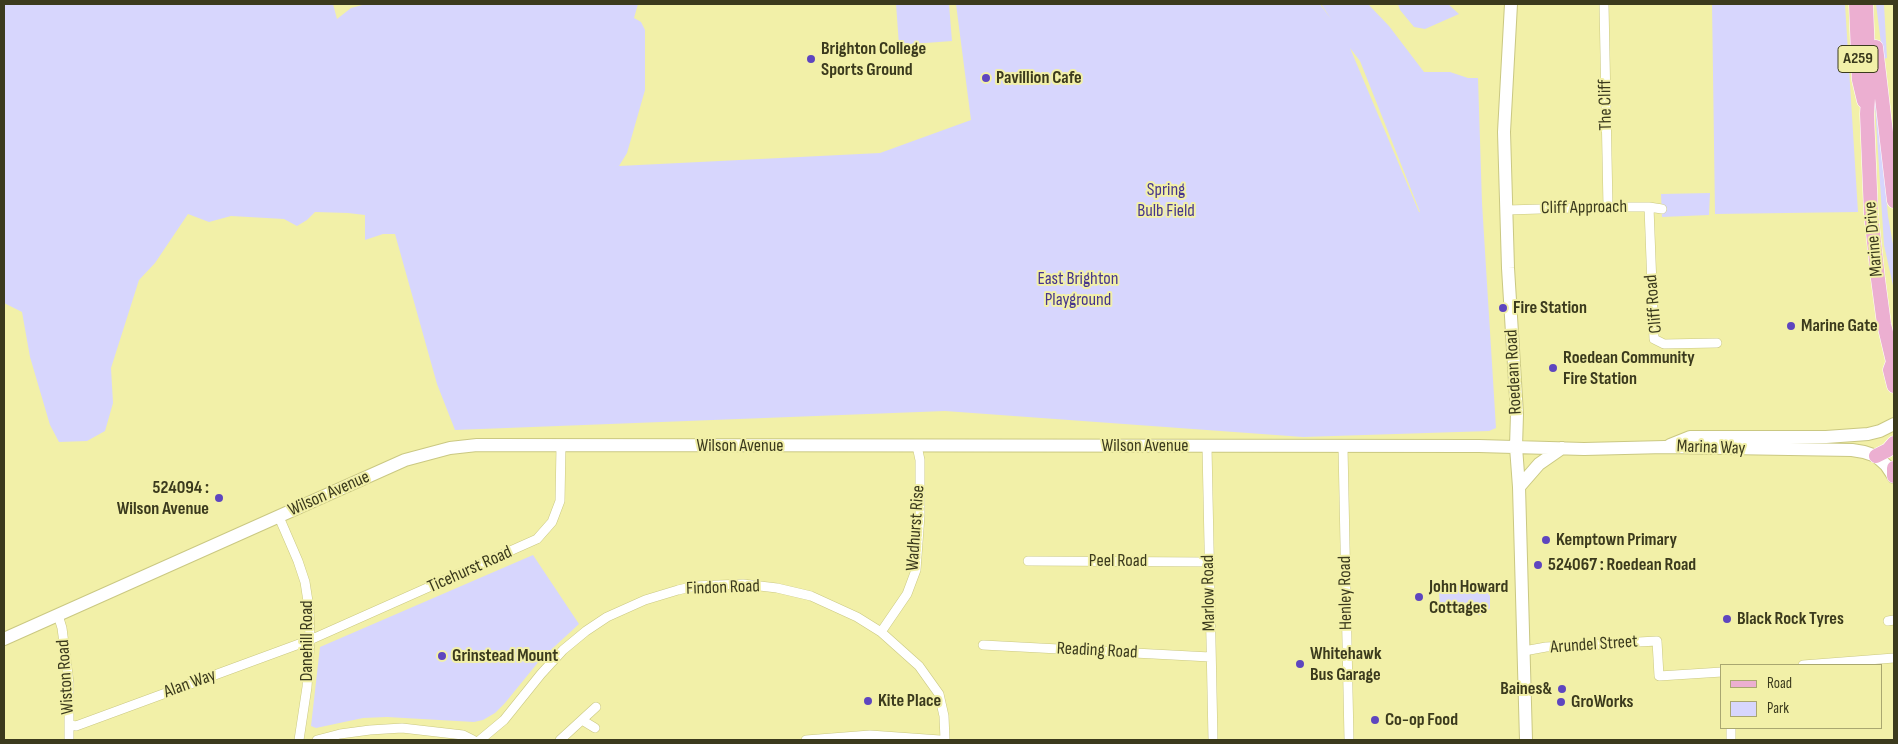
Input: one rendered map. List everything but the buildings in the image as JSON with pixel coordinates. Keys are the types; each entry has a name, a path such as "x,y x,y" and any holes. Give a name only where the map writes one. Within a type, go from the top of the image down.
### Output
{"main road":[{"name":"Marine Drive","path":"1856,4 1859,80 1867,114"},
{"name":"Marine Drive","path":"1866,4 1869,82 1867,114 1871,214 1884,324 1894,362 1890,370 1894,386"},
{"path":"1872,4 1894,201"},
{"path":"1876,456 1888,450 1894,443"},
{"path":"1894,468 1894,476"}],"street":[{"name":"Roedean Road","path":"1511,4 1504,132 1517,414 1516,446 1519,487 1526,740"},
{"name":"The Cliff","path":"1604,4 1608,207"},
{"name":"Cliff Approach","path":"1507,210 1608,207 1649,207 1662,209"},
{"name":"Cliff Road","path":"1649,207 1654,339 1664,344 1717,343"},
{"path":"1666,447 1690,437 1826,438 1868,434 1880,431 1894,424"},
{"name":"Wilson Avenue","path":"4,639 405,460 440,449 477,445 1516,446"},
{"name":"Ticehurst Road","path":"310,640 537,539 552,522 560,501 561,446"},
{"name":"Wadhurst Rise","path":"881,632 907,594 916,570 920,515 920,460 917,446"},
{"name":"Marlow Road","path":"1207,446 1212,740"},
{"name":"Marina Way","path":"1516,446 1852,450 1876,456"},
{"name":"Henley Road","path":"1343,447 1349,740"},
{"path":"1519,487 1539,464 1562,448"},
{"path":"1876,456 1894,476"},
{"name":"Danehill Road","path":"279,517 305,582 309,608 310,640 307,687 299,740"},
{"name":"Peel Road","path":"1028,561 1208,562"},
{"name":"Findon Road","path":"480,740 504,720 563,650 586,631 629,606 695,586 727,584 777,588 827,602 881,632 919,666 939,694 943,708 945,740"},
{"name":"Wiston Road","path":"58,615 62,628 66,658 70,725 69,740"},
{"name":"Alan Way","path":"70,725 76,726 310,640"},
{"name":"Arundel Street","path":"1524,650 1657,641 1659,676 1720,672"},
{"name":"Reading Road","path":"984,645 1210,657"},
{"path":"1816,664 1894,658"},
{"path":"560,740 596,707"},
{"path":"582,720 595,728"},
{"path":"317,740 362,731 402,728 463,735 473,740"},
{"path":"806,740 870,735 940,740"}],"green space":[{"path":"4,4 333,4 337,19 351,8 366,4 638,4 634,18 641,22 645,30 645,90 627,153 619,166 880,153 971,120 956,4 1320,4 1331,19 1321,4 1368,4 1389,26 1424,72 1450,72 1468,78 1478,78 1482,203 1496,428 1489,431 1303,437 945,411 455,430 437,384 395,234 383,234 365,240 365,215 315,212 297,226 284,219 231,216 209,222 188,214 155,263 139,280 111,368 113,403 105,431 87,441 59,442 50,425 30,357 22,312 4,303","holes":["1350,48 1360,61 1420,212"]},
{"path":"896,4 949,4 952,41 899,45"},
{"path":"1398,4 1448,4 1459,14 1425,29 1414,27 1400,10"},
{"path":"1712,4 1845,4 1858,212 1715,214"},
{"path":"1876,4 1884,4 1887,58 1883,59"},
{"path":"1876,89 1888,216 1894,250 1894,290 1884,245 1874,90"},
{"path":"1710,193 1709,215 1662,217 1661,194"},
{"path":"533,555 579,624 540,660 495,713 483,720 474,722 387,717 363,718 316,728 311,726 320,647"},
{"path":"1449,585 1478,585 1483,587 1490,596 1490,608 1481,615 1444,614 1440,608 1439,594 1441,589"}],"place":[{"name":"Brighton College Sports Ground","path":"811,59"},
{"name":"Pavillion Cafe","path":"986,78"},
{"name":"Fire Station","path":"1503,308"},
{"name":"Marine Gate","path":"1791,326"},
{"name":"Roedean Community Fire Station","path":"1553,368"},
{"name":"524094 : Wilson Avenue","path":"219,498"},
{"name":"Kemptown Primary","path":"1546,540"},
{"name":"524067 : Roedean Road","path":"1538,565"},
{"name":"John Howard Cottages","path":"1419,597"},
{"name":"Black Rock Tyres","path":"1727,619"},
{"name":"Grinstead Mount","path":"442,656"},
{"name":"Whitehawk Bus Garage","path":"1300,664"},
{"name":"Baines&","path":"1562,689"},
{"name":"Kite Place","path":"868,701"},
{"name":"GroWorks","path":"1561,702"},
{"name":"Co-op Food","path":"1375,720"}],"park label":[{"name":"Spring Bulb Field","path":"1166,200"},
{"name":"East Brighton Playground","path":"1078,289"}]}
